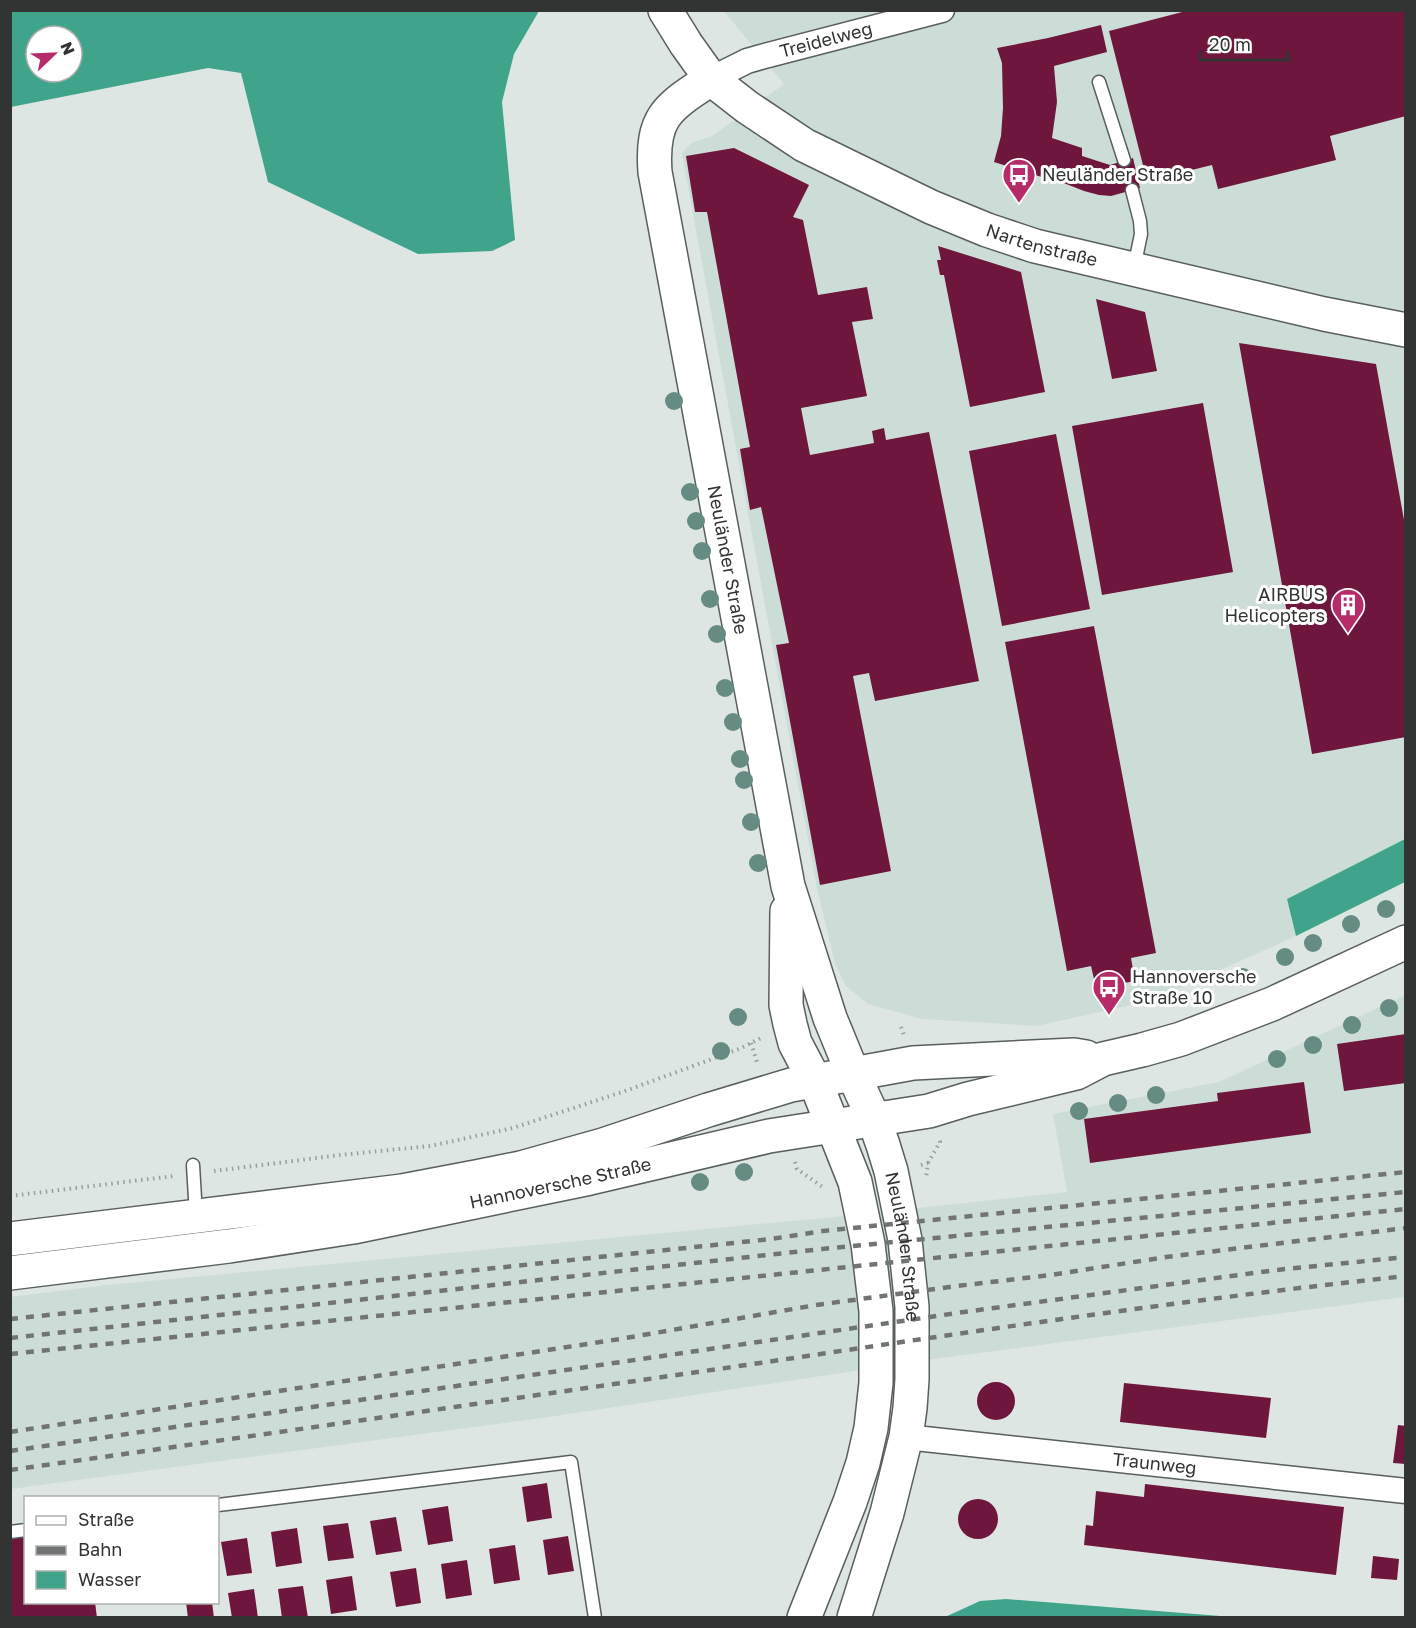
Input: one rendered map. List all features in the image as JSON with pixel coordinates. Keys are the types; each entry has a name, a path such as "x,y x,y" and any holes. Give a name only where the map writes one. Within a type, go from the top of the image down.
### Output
{"main road":[{"name":"Nartenstraße","path":"665,10 711,79 747,107 804,145 932,207 987,230 1035,246 1324,314 1406,330"},
{"name":"Neuländer Straße","path":"711,79 678,100 666,114 656,131 655,172 788,886 830,1018 874,1119 891,1171 905,1240 912,1306 912,1379 906,1437 887,1514 854,1617"},
{"name":"Neuländer Straße","path":"788,886 786,1005 795,1043 815,1081 855,1182 868,1244 876,1311 875,1405 863,1463 850,1502 804,1617"},
{"name":"Hannoversche Straße","path":"10,1273 230,1246 353,1227 590,1178 769,1136 929,1111 1076,1072 1103,1059 1181,1039 1221,1025 1306,989 1406,942"},
{"name":"Hannoversche Straße","path":"10,1239 402,1191 521,1168 603,1145 791,1085 913,1063 1074,1055 1103,1059"}],"street":[{"name":"Treidelweg","path":"711,79 761,57 942,10"},
{"name":"Traunweg","path":"906,1437 1406,1491"}],"lane":[{"path":"1100,82 1124,160"},
{"path":"1131,190 1140,221 1141,234 1134,269"},
{"path":"193,1169 196,1215"},
{"path":"219,1506 572,1462 595,1617"}],"path":[{"path":"10,1196 193,1169 430,1146 513,1128 565,1112 739,1049 790,1024"},
{"path":"928,1164 940,1142"},
{"path":"797,1169 826,1190"}],"shaded area":[{"path":"724,11 1405,11 1405,839 1287,899 1296,936 1153,1000 1037,1026 922,1019 868,1004 846,986 835,964 817,888 682,154 691,143 712,136 784,84"},
{"path":"1405,995 1405,1297 941,1358 542,1418 11,1489 10,1297 107,1285 824,1218 1067,1192 1053,1114 1219,1082"}],"water":[{"path":"11,10 539,11 514,54 502,102 515,240 492,251 418,254 268,182 241,73 208,68 11,107"},
{"path":"1405,839 1405,882 1296,936 1287,899"},
{"path":"1006,1599 1233,1617 945,1617 980,1601"}],"building":[{"path":"1190,10 1406,10 1406,116 1330,136 1336,160 1218,189 1212,165 1147,181 1109,31"},
{"path":"1101,25 1107,52 1054,66 1057,102 1052,138 1082,148 1082,156 1110,165 1133,158 1140,188 1111,196 1099,195 1046,176 1045,178 994,162 1001,136 1003,108 1002,63 997,48"},
{"path":"734,148 809,185 793,217 803,220 818,295 867,287 873,319 852,322 867,396 801,408 810,455 874,443 872,431 884,428 886,440 929,432 979,681 875,701 869,673 853,676 891,871 820,885 776,645 789,643 761,507 750,510 740,449 750,447 707,212 695,212 686,156"},
{"path":"938,246 1021,272 1045,392 970,407 944,275 940,275 937,260 941,260"},
{"path":"1096,299 1145,312 1157,371 1112,379"},
{"name":"AIRBUS Helicopters","path":"1239,343 1376,364 1406,531 1406,737 1312,754"},
{"path":"1203,403 1233,572 1102,595 1072,426"},
{"path":"1056,434 1090,609 1002,626 969,451"},
{"path":"1094,626 1156,953 1131,958 1135,981 1096,988 1091,966 1067,971 1005,642"},
{"path":"1406,1034 1406,1083 1344,1091 1337,1044"},
{"path":"1304,1082 1311,1133 1090,1163 1084,1119 1218,1101 1217,1093"},
{"path":"996,1382 1010,1387 1015,1401 1010,1415 996,1420 982,1415 977,1401 982,1387"},
{"path":"1124,1383 1271,1398 1266,1438 1120,1422"},
{"path":"1398,1425 1406,1426 1406,1464 1393,1463"},
{"path":"547,1483 552,1518 527,1522 522,1487"},
{"path":"1145,1484 1344,1507 1336,1575 1084,1545 1086,1525 1093,1526 1096,1491 1144,1497"},
{"path":"978,1499 992,1505 998,1519 992,1533 978,1539 964,1533 958,1519 964,1505"},
{"path":"448,1506 453,1541 428,1545 422,1510"},
{"path":"396,1517 402,1551 376,1555 370,1521"},
{"path":"348,1523 354,1558 328,1561 323,1526"},
{"path":"297,1528 302,1563 276,1567 271,1532"},
{"path":"568,1536 574,1571 548,1575 543,1540"},
{"path":"24,1537 24,1604 95,1604 97,1618 10,1618 10,1539"},
{"path":"247,1538 252,1573 227,1576 221,1542"},
{"path":"515,1545 520,1580 494,1584 489,1549"},
{"path":"1373,1556 1399,1559 1397,1580 1371,1578"},
{"path":"467,1560 472,1595 446,1599 441,1564"},
{"path":"416,1568 421,1603 396,1607 390,1572"},
{"path":"352,1576 357,1610 331,1614 326,1580"},
{"path":"303,1586 308,1618 282,1618 278,1589"},
{"path":"254,1589 258,1618 232,1618 228,1593"},
{"path":"186,1604 212,1604 214,1618 188,1618"}],"railway":[{"path":"10,1319 771,1239 823,1231 1406,1172"},
{"path":"10,1338 822,1249 1406,1192"},
{"path":"10,1354 1406,1209"},
{"path":"10,1432 620,1339 816,1305 1051,1275 1166,1257 1406,1228"},
{"path":"10,1451 964,1312 1276,1270 1406,1257"},
{"path":"10,1470 1083,1316 1406,1276"}],"place":[{"name":"Neuländer Straße","path":"1019,204"},
{"name":"AIRBUS Helicopters","path":"1348,634"},
{"name":"Hannoversche Straße 10","path":"1109,1016"}]}
